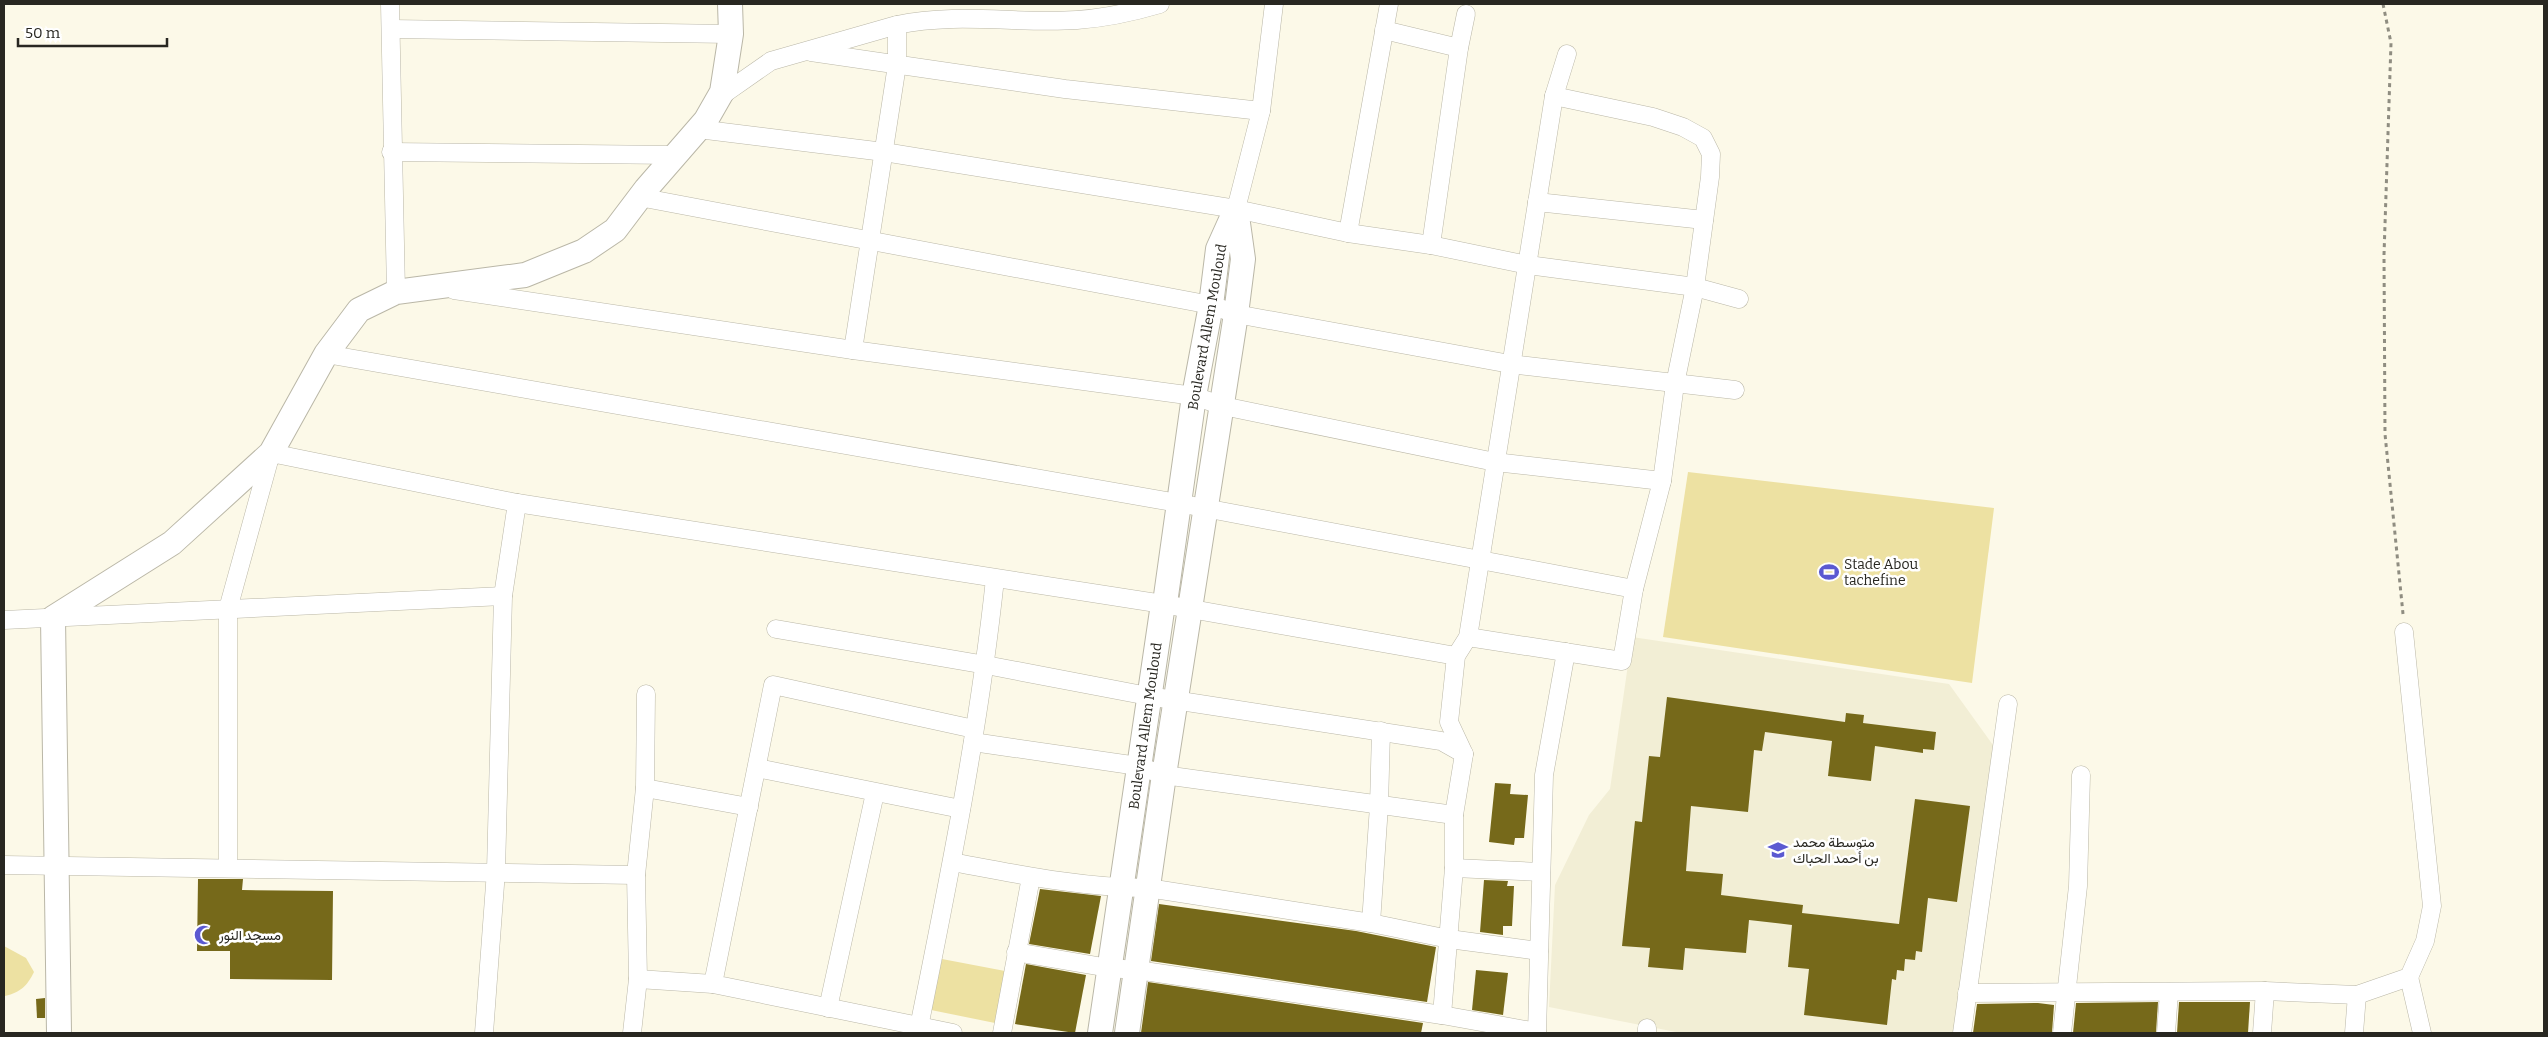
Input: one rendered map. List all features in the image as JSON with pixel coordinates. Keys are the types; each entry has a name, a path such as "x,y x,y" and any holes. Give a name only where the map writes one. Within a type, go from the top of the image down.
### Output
{"main road":[{"path":"59,1033 53,618 172,543 271,453 326,354 359,310 396,292 525,275 584,251 615,230 639,197 698,129 722,92 731,34 730,4"},
{"name":"Boulevard Allem Mouloud","path":"1100,1033 1123,888 1148,696 1163,604 1165,603 1194,396 1211,304 1218,249 1236,209"},
{"name":"Boulevard Allem Mouloud","path":"1127,1033 1164,775 1236,314 1243,260 1236,209"}],"street":[{"path":"390,4 391,152 396,292"},
{"path":"718,98 771,61 897,24 914,21 972,18 1076,20 1133,12 1160,4"},
{"path":"1236,209 1261,111 1274,4"},
{"path":"1348,233 1389,4"},
{"path":"1431,245 1459,48 1466,14"},
{"path":"853,350 897,65 897,24"},
{"path":"391,29 731,34"},
{"path":"1384,30 1459,48"},
{"path":"805,51 1065,89 1261,111"},
{"path":"1442,1015 1450,939 1454,868 1454,815 1464,754 1449,722 1456,656 1468,637 1554,96 1567,54"},
{"path":"1468,637 1622,660 1634,589 1662,481 1675,384 1695,287 1711,154 1703,138 1684,127 1652,116 1554,96"},
{"path":"698,129 884,152 1236,209 1348,233 1431,245 1528,265 1695,287 1739,299"},
{"path":"391,152 676,155"},
{"path":"639,197 1211,304 1236,314 1510,364 1735,390"},
{"path":"1537,202 1704,220"},
{"path":"435,287 853,350 1194,396 1223,406 1495,462 1662,481"},
{"path":"326,354 1206,508 1634,589"},
{"path":"228,867 228,609 271,453 517,503 1163,604 1456,656"},
{"path":"484,1033 496,872 503,596 517,503"},
{"path":"919,1027 952,862 986,665 994,579"},
{"path":"4,620 503,596"},
{"path":"776,629 986,665 1148,696 1441,741 1464,754"},
{"path":"2404,632 2432,906 2425,941 2409,977 2422,1033"},
{"path":"1016,952 1110,968 1137,970 1442,1015 1537,1033 1544,775 1566,652"},
{"path":"713,984 773,685 974,735 1138,766 1164,775 1454,815"},
{"path":"632,1033 638,979 636,875 645,788 646,694"},
{"path":"1962,1033 2008,704"},
{"path":"1371,923 1379,806 1381,731"},
{"path":"757,768 961,809"},
{"path":"2062,1033 2064,994 2078,886 2081,776"},
{"path":"645,788 750,807"},
{"path":"828,1008 875,793"},
{"path":"952,862 1031,877 1123,888 1148,888 1371,923 1450,939 1539,951"},
{"path":"4,865 228,867 636,875"},
{"path":"1454,868 1541,872"},
{"path":"1002,1033 1031,877"},
{"path":"1967,993 2064,994 2265,991 2356,995 2409,977"},
{"path":"638,979 713,984 953,1033"},
{"path":"2262,1033 2265,991"},
{"path":"2166,1033 2169,992"},
{"path":"2354,1033 2356,995"}],"path":[{"path":"2383,4 2391,44 2384,255 2385,434 2404,632"}],"shaded area":[{"name":"Stade Abou tachefine","path":"1688,472 1994,508 1972,683 1663,637"},
{"name":"متوسطة محمد بن أحمد الحباك","path":"1632,637 1949,684 1998,752 1956,1033 1681,1033 1549,1007 1555,885 1589,815 1610,789"},
{"path":"4,946 26,958 34,972 23,988 5,996"},
{"path":"942,959 1005,971 995,1023 931,1010"}],"building":[{"path":"1667,697 1845,722 1846,713 1864,715 1863,723 1936,732 1934,750 1923,749 1923,753 1875,746 1871,781 1828,776 1832,741 1765,732 1762,751 1754,750 1748,812 1691,806 1686,871 1723,874 1721,895 1803,905 1802,913 1899,924 1915,799 1970,806 1957,902 1928,898 1922,952 1916,951 1915,960 1905,959 1904,971 1897,970 1896,980 1892,979 1887,1025 1804,1015 1809,969 1788,967 1792,925 1749,920 1746,953 1685,948 1683,970 1648,967 1650,948 1622,946 1635,821 1642,822 1649,756 1660,757"},
{"path":"1495,783 1511,784 1510,794 1528,795 1524,838 1515,838 1514,845 1489,842"},
{"path":"198,879 243,879 242,890 333,891 332,980 230,979 230,951 197,951"},
{"path":"1484,880 1508,881 1507,886 1514,886 1512,926 1503,926 1503,935 1480,932"},
{"path":"1040,889 1101,896 1090,954 1029,944"},
{"path":"1159,904 1356,931 1436,947 1427,1002 1151,961"},
{"path":"1026,964 1086,975 1075,1033 1015,1024"},
{"path":"1476,970 1508,973 1503,1015 1472,1010"},
{"path":"1148,982 1423,1023 1421,1033 1141,1033"},
{"path":"45,998 45,1018 37,1018 36,999"},
{"path":"2158,1002 2156,1033 2073,1033 2076,1003"},
{"path":"2179,1002 2250,1002 2248,1033 2177,1033"},
{"path":"2038,1003 2054,1005 2052,1033 1973,1033 1977,1004"}],"place":[{"name":"Stade Abou tachefine","path":"1829,572"},
{"name":"متوسطة محمد بن أحمد الحباك","path":"1778,850"},
{"name":"مسجد النور","path":"204,935"}]}
